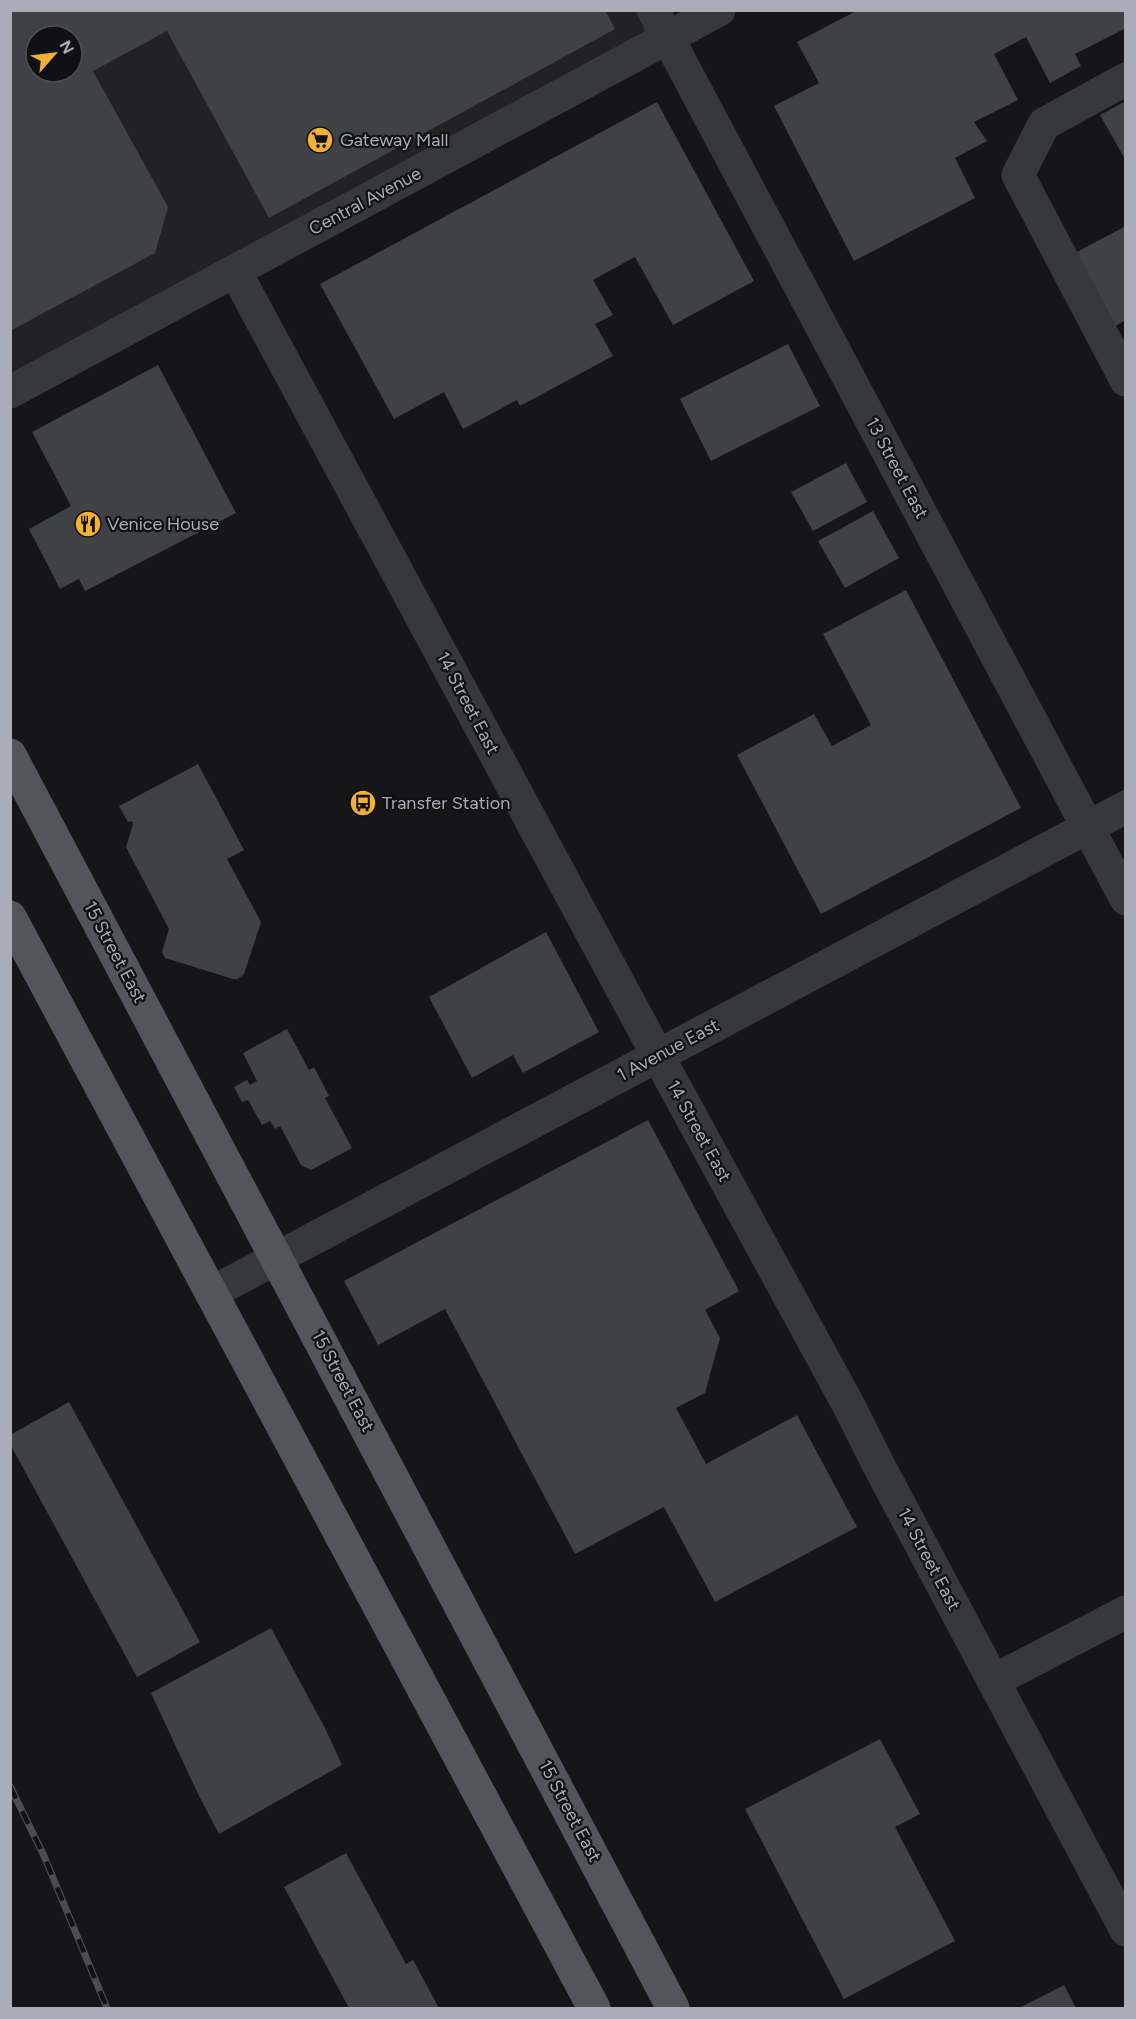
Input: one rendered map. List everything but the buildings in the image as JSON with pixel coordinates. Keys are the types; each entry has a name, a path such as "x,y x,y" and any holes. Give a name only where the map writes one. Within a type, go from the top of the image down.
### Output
{"main road":[{"name":"15 Street East","path":"10,755 674,2008"},
{"path":"10,916 594,2008"}],"street":[{"name":"Central Avenue","path":"10,392 235,271 661,24 719,10"},
{"name":"13 Street East","path":"661,24 1125,899"},
{"path":"1125,79 1044,124 1018,175 1125,380"},
{"name":"14 Street East","path":"235,271 844,1396 883,1474 1125,1930"},
{"name":"1 Avenue East","path":"211,1293 1125,807"},
{"path":"993,1681 1125,1612"}],"shaded area":[{"name":"Gateway Mall","path":"11,11 653,11 668,37 11,392"}],"railway":[{"path":"10,1786 44,1856 107,2008"}],"place":[{"name":"Gateway Mall","path":"320,140"},
{"name":"Venice House","path":"88,524"},
{"name":"Transfer Station","path":"363,803"}]}
